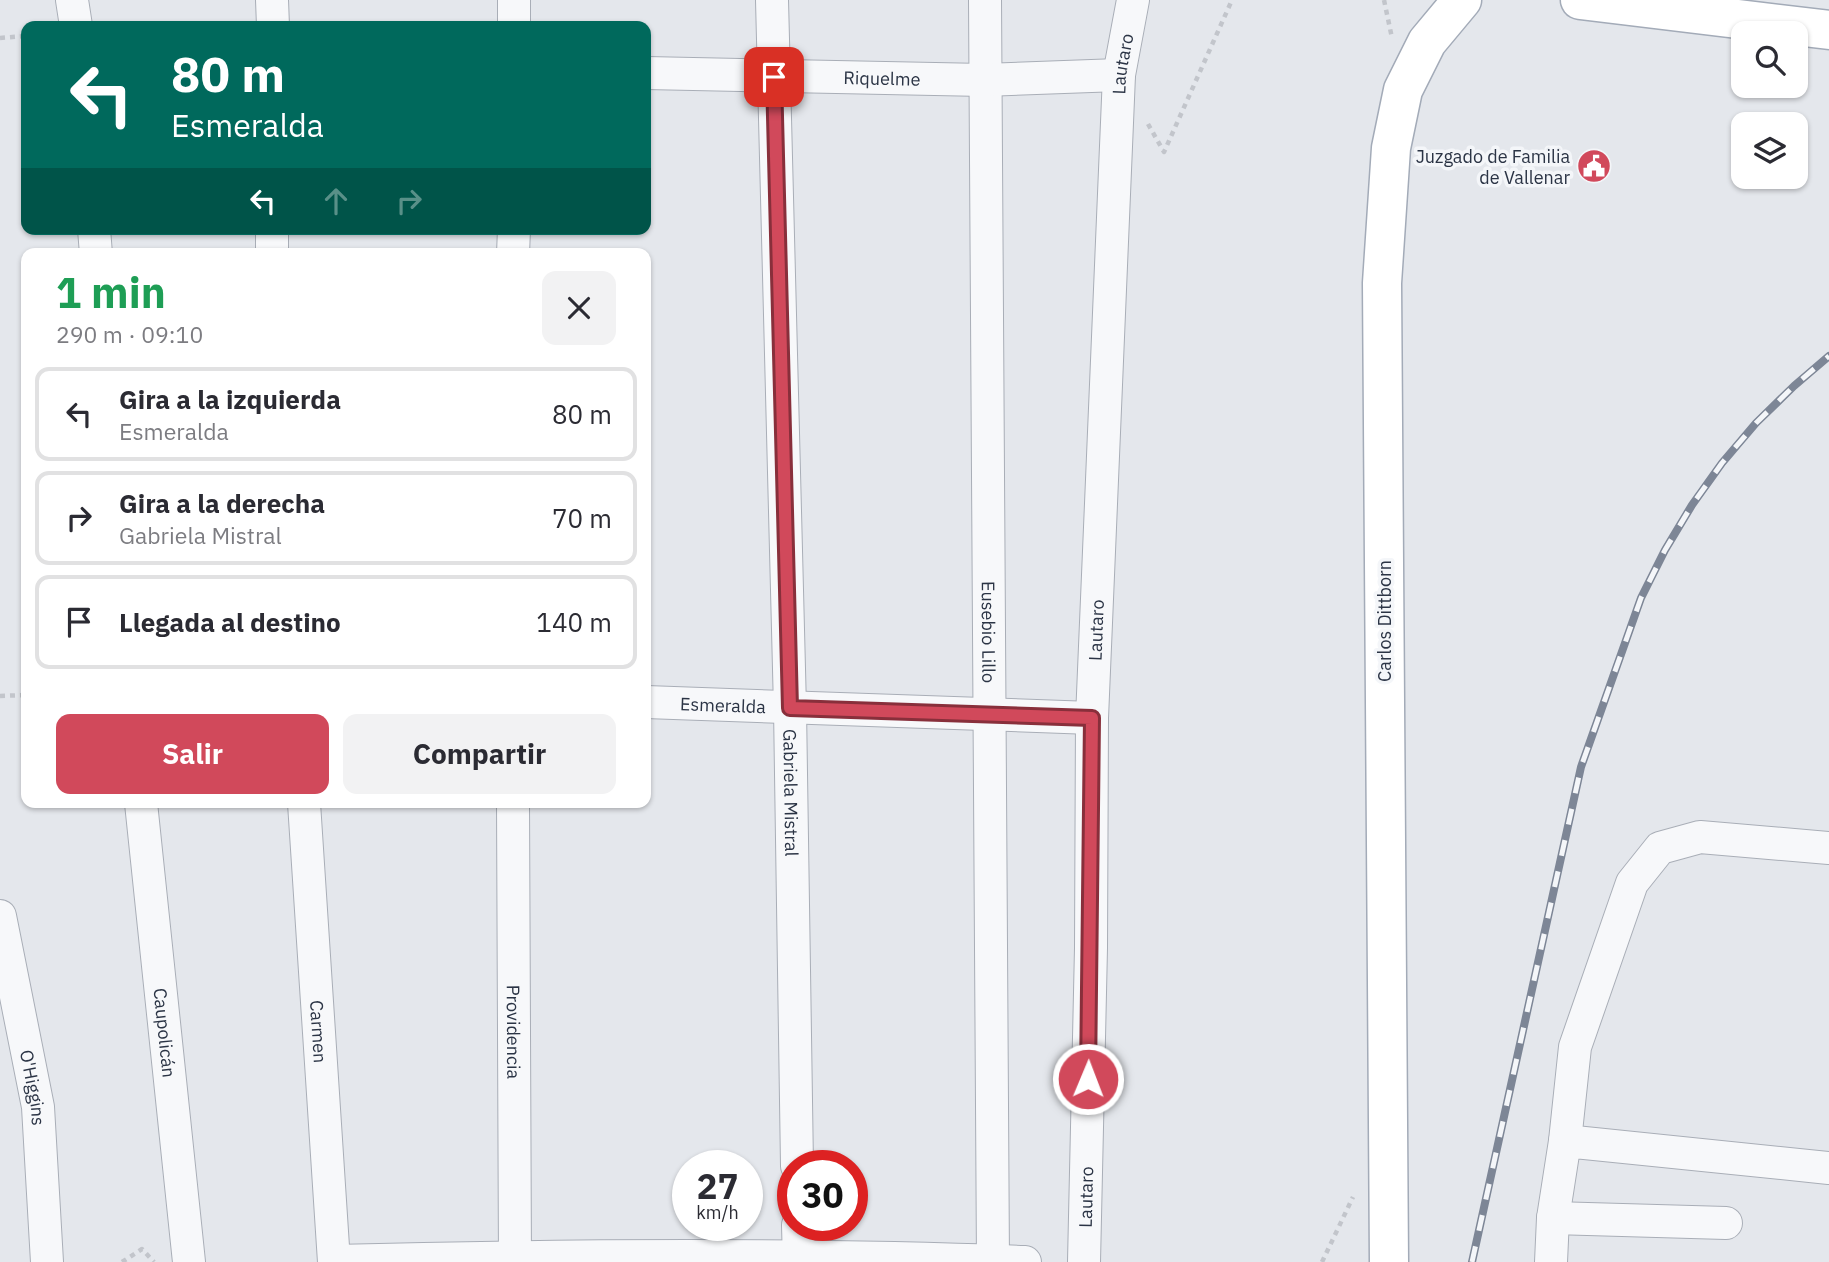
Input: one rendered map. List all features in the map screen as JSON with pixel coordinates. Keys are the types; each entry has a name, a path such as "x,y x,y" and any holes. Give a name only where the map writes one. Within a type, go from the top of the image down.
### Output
{"main road":[{"name":"Carlos Dittborn","path":"1389,1262 1382,283 1391,148 1403,90 1427,42 1462,0"},
{"path":"1580,0 1702,7 1829,30"}],"street":[{"path":"72,0 75,21"},
{"path":"272,0 273,21"},
{"path":"514,0 514,21"},
{"name":"Gabriela Mistral","path":"772,0 790,708 797,1150"},
{"name":"Eusebio Lillo","path":"985,0 993,1261"},
{"name":"Lautaro","path":"1084,1262 1091,948 1092,718 1119,75 1133,0"},
{"name":"Riquelme","path":"651,73 984,80 1119,75"},
{"name":"Esmeralda","path":"651,702 1092,718"},
{"name":"Caupolicán","path":"142,808 189,1262"},
{"name":"Carmen","path":"304,808 334,1261"},
{"name":"Providencia","path":"513,808 515,1259"},
{"path":"1551,1262 1553,1218 1576,1047 1632,883 1660,848 1700,837 1829,848"},
{"name":"O'Higgins","path":"0,916 38,1107 47,1262"},
{"path":"1565,1142 1829,1168"},
{"path":"1553,1218 1726,1223"},
{"path":"798,1241 799,1259"},
{"path":"334,1261 799,1259 1025,1262"}],"path":[{"path":"1144,119 1164,152 1233,0"},
{"path":"0,38 21,36"},
{"path":"0,696 21,695"},
{"path":"122,1262 142,1250 154,1262"}],"railway":[{"path":"1472,1262 1581,767 1641,598 1665,550 1722,463 1756,423 1829,356"}],"place":[{"name":"Juzgado de Familia de Vallenar","path":"1594,166"}],"route":[{"path":"774,77 790,708 1092,718 1088,1079"}]}
